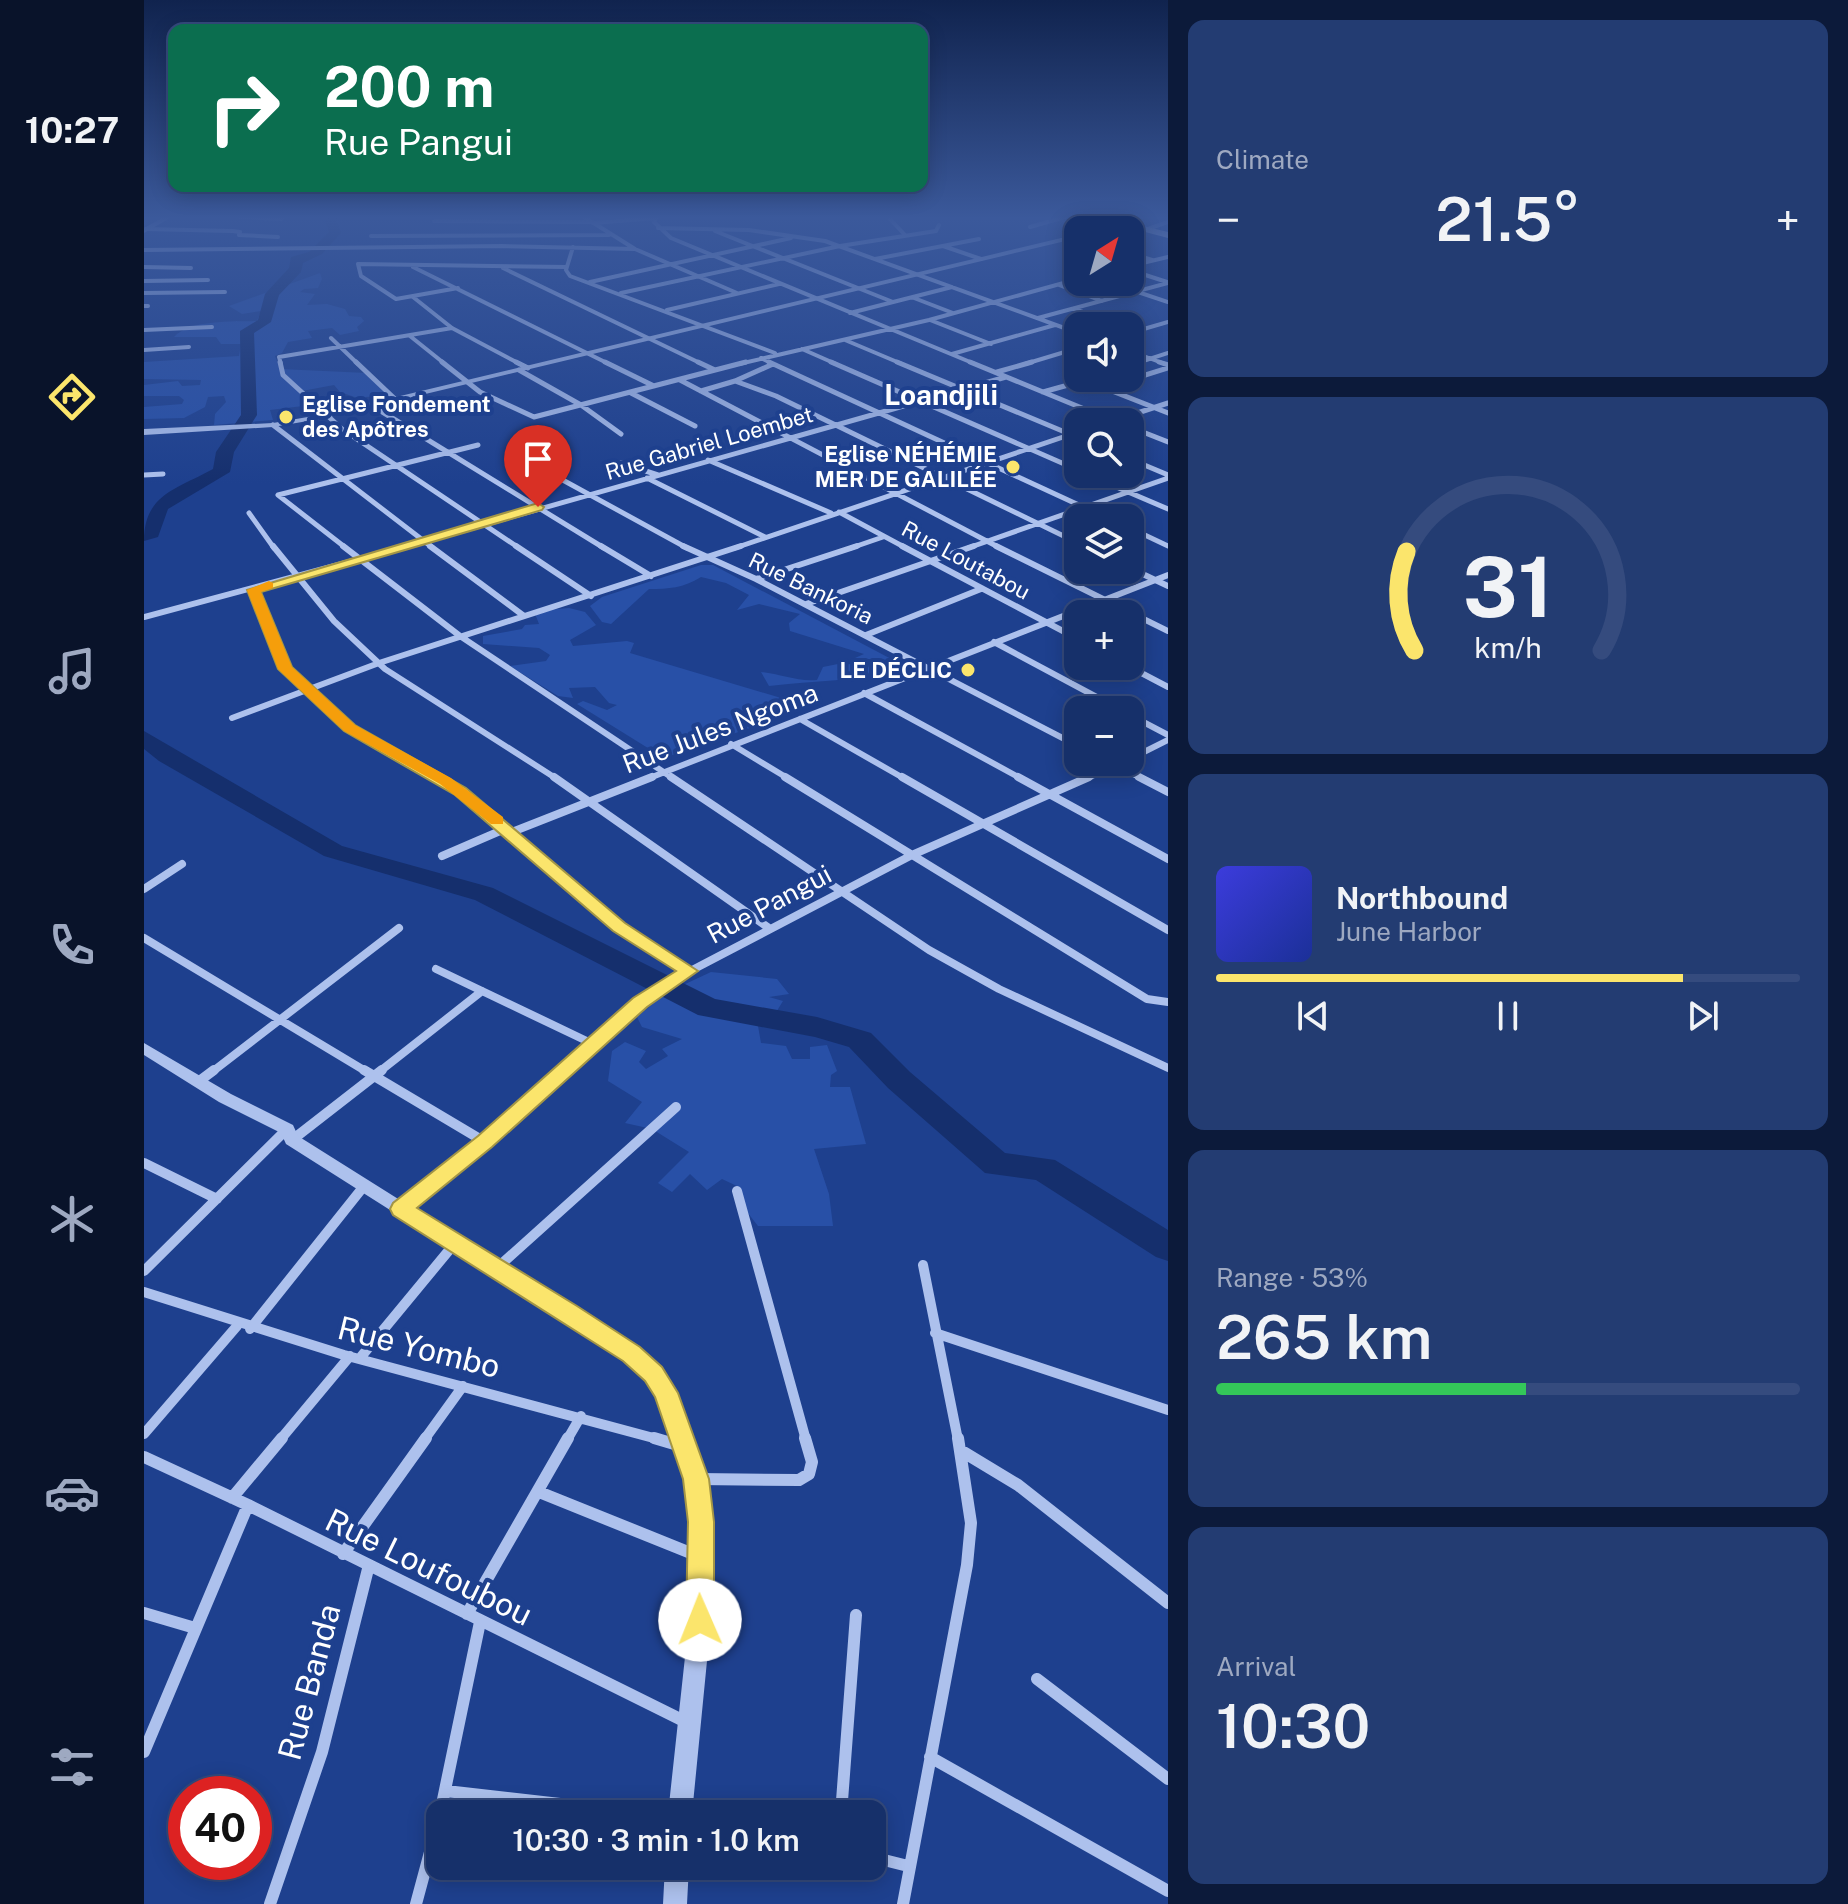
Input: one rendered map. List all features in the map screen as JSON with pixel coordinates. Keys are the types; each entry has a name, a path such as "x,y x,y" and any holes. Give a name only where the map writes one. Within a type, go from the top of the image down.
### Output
{"street":[{"path":"424,306 452,328 524,369 621,434"},
{"path":"494,306 654,386"},
{"path":"581,306 715,370"},
{"path":"656,306 776,354"},
{"path":"667,310 684,306"},
{"path":"144,432 273,425 325,416 783,306"},
{"path":"833,306 1080,408"},
{"path":"850,313 878,306"},
{"path":"934,306 954,313"},
{"path":"410,336 496,401 534,417 776,354 983,306"},
{"path":"1003,306 1064,328"},
{"path":"1038,318 1083,306"},
{"path":"1074,308 1085,312"},
{"path":"929,320 991,344"},
{"path":"1144,329 1168,322"},
{"path":"952,354 1057,325"},
{"path":"144,330 212,327"},
{"path":"452,328 279,357 283,375 325,416 591,596"},
{"path":"331,338 395,399"},
{"path":"844,340 1064,430"},
{"path":"144,350 189,347"},
{"path":"801,348 1064,464"},
{"path":"996,373 1064,352"},
{"path":"1144,360 1168,353"},
{"path":"1144,356 1168,366"},
{"path":"760,358 1076,504"},
{"path":"701,391 735,381 773,364"},
{"path":"1144,374 1168,366"},
{"name":"Rue Gabriel Loembet","path":"144,617 253,590 659,475 785,436 1006,377"},
{"path":"679,380 893,494 1104,600"},
{"path":"735,381 769,393 1064,536"},
{"path":"1043,392 1064,386"},
{"path":"630,392 695,426"},
{"path":"1114,392 1168,413"},
{"path":"1144,411 1168,403"},
{"path":"371,405 651,576"},
{"path":"273,425 524,616"},
{"path":"1144,433 1168,442"},
{"path":"232,718 379,663 1064,438"},
{"path":"478,445 278,495 460,636 929,950 999,989 1168,1068"},
{"name":"Rue Loutabou","path":"708,460 835,512 1064,632"},
{"name":"Rue Bankoria","path":"528,461 706,558 806,604 1064,739"},
{"path":"621,463 659,475"},
{"path":"1144,466 1168,477"},
{"path":"144,475 163,474"},
{"path":"1092,504 1168,477"},
{"path":"647,478 765,537"},
{"path":"1119,488 1168,509"},
{"path":"249,513 296,578 335,623 379,663 429,699 590,801 769,928"},
{"path":"806,604 1064,514"},
{"path":"1144,535 1168,546"},
{"path":"756,579 883,537"},
{"path":"1144,575 1168,586"},
{"name":"Rue Jules Ngoma","path":"1104,600 1168,575"},
{"path":"866,635 981,589"},
{"path":"253,590 285,669 349,728 445,781 509,830 619,927 689,971"},
{"name":"Rue Jules Ngoma","path":"442,856 1064,615"},
{"path":"1144,619 1168,631"},
{"path":"994,642 1095,696"},
{"path":"1144,674 1168,687"},
{"path":"864,693 1168,859"},
{"path":"800,719 1168,930"},
{"path":"1144,723 1168,738 1144,751"},
{"path":"731,744 1147,999 1168,1002"},
{"name":"Rue Pangui","path":"401,1209 485,1142 593,1044 675,979 912,855 1090,776"},
{"path":"1140,776 1168,792"},
{"path":"144,889 182,864"},
{"path":"198,1082 276,1019 399,928"},
{"path":"144,938 485,1142"},
{"path":"436,969 593,1044"},
{"path":"144,1271 289,1134 374,1075 482,991"},
{"path":"144,1048 289,1134 364,1186 619,1345 654,1374 666,1393 696,1479 701,1522 700,1620 681,1800"},
{"path":"497,1268 676,1107"},
{"path":"144,1163 217,1199"},
{"path":"250,1329 364,1186"},
{"path":"696,1479 799,1480 809,1474 812,1462 737,1191"},
{"path":"232,1498 455,1243"},
{"path":"903,1904 969,1551 971,1523 960,1450 923,1265"},
{"name":"Rue Yombo","path":"144,1292 237,1326 684,1446"},
{"path":"144,1434 237,1326"},
{"path":"935,1333 1168,1410"},
{"path":"343,1554 463,1386"},
{"path":"467,1614 581,1416"},
{"path":"960,1450 1018,1485 1168,1603"},
{"name":"Rue Loufoubou","path":"144,1457 248,1505 689,1724"},
{"path":"539,1492 699,1556"},
{"path":"144,1752 248,1505"},
{"name":"Rue Banda","path":"270,1904 322,1752 369,1565"},
{"path":"144,1613 195,1628"},
{"path":"842,1800 856,1615"},
{"path":"444,1800 480,1622"},
{"path":"1037,1679 1168,1779"},
{"path":"930,1757 1168,1891"},
{"path":"446,1791 525,1800"},
{"path":"886,1860 908,1866"},
{"path":"416,1904 426,1866"},
{"path":"675,1904 676,1880"}],"shaded area":[{"path":"229,306 334,306 345,309 349,316 361,317 364,321 357,327 359,331 340,335 332,328 308,331 312,338 288,342 282,353 275,356 280,369 367,373 391,395 366,397 366,401 340,392 334,385 302,391 306,401 303,406 270,410 273,420 214,425 215,414 226,402 224,396 208,397 205,407 184,418 144,419 144,407 182,404 184,400 179,396 144,396 144,385 178,381 182,386 200,385 201,380 144,379 144,362 239,356 241,344 221,344 216,337 174,337 201,324 257,321 261,311 242,314"},
{"path":"701,565 713,565 895,661 855,658 864,654 790,631 789,623 800,614 759,604 737,610 749,595 726,583 701,577 676,587 649,589 611,624 602,622 590,606 602,597"},
{"path":"569,608 585,612 596,625 570,640 573,646 634,643 630,653 801,704 798,711 664,758 577,704 583,701 607,710 617,705 609,703 595,687 569,688 573,698 558,696 510,666 546,661 550,655 539,648 483,644 483,636 539,624 534,611"},
{"path":"838,664 900,665 901,672 769,686 761,672 817,680 823,667"},
{"path":"711,972 777,979 789,994 769,997 783,1001 772,1019 785,1022 786,1027 758,1026 761,1043 786,1046 792,1059 810,1059 810,1047 827,1045 837,1071 831,1075 830,1087 850,1087 866,1144 814,1149 829,1194 833,1226 758,1226 737,1199 739,1187 722,1179 707,1190 690,1174 672,1192 658,1183 689,1152 652,1129 625,1123 642,1102 608,1081 612,1051 625,1042 646,1051 639,1062 646,1069 668,1056 662,1049 682,1039 642,1027 637,1017 666,993"}],"waterway":[{"path":"144,535 151,533 160,506 221,472 225,452 249,415 247,331 264,322 269,306"},
{"path":"144,738 167,756 333,851 484,894 708,1008 817,1027 860,1040 899,1080 997,1164 1043,1169 1168,1247"}],"slow traffic":[{"path":"269,585 253,590 285,669 349,728 445,781 497,821"}],"place":[{"name":"Eglise Fondement des Apôtres","path":"286,417"},
{"name":"Eglise NÉHÉMIE MER DE GALILÉE","path":"1013,467"},
{"name":"LE DÉCLIC","path":"968,670"}],"district":[{"name":"Loandjili","path":"941,394"}],"route":[{"path":"538,507 253,590 285,669 349,728 461,792 512,832 561,879 619,927 689,971 640,1003 485,1142 401,1209 569,1312 631,1354 654,1374 666,1393 696,1479 701,1522 700,1620"}]}
